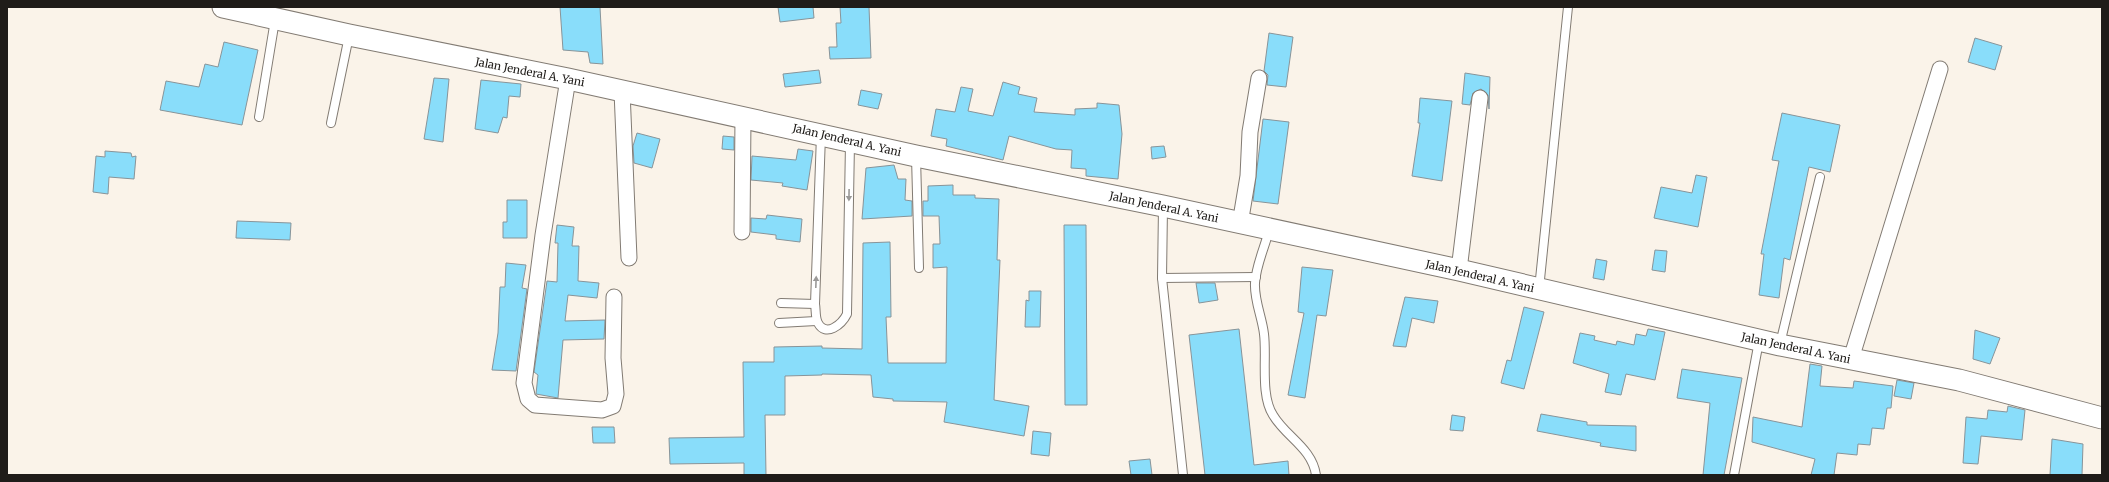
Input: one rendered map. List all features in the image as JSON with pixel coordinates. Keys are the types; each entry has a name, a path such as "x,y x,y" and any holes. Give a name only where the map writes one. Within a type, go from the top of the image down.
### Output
{"main road":[{"name":"Jalan Jenderal A. Yani","path":"223,7 349,35 568,79 850,140 916,156 1163,206 1240,224 1459,270 1538,290 1780,345 1959,380 2102,418"}],"street":[{"path":"1851,359 1940,69"},
{"path":"1240,224 1248,176 1250,132 1259,78"},
{"path":"568,79 543,235 524,383 528,399 535,405 602,410 613,406 616,394 613,358 614,297"},
{"path":"622,91 629,258"},
{"path":"1459,270 1480,98"},
{"path":"742,117 742,232"}],"lane":[{"path":"1538,290 1568,7"},
{"path":"258,117 275,19"},
{"path":"331,123 349,35"},
{"path":"821,134 816,321 822,328 830,330 839,326 847,314 850,140"},
{"path":"916,156 919,268"},
{"path":"1780,345 1820,178"},
{"path":"1163,206 1162,278 1183,475"},
{"path":"1269,230 1256,277 1255,288 1264,333 1266,387 1272,413 1284,429 1309,454 1315,466 1316,475"},
{"path":"1162,278 1256,277"},
{"path":"781,303 816,304"},
{"path":"779,323 816,321"},
{"path":"1734,475 1759,340"}],"building":[{"path":"560,7 600,7 603,64 590,63 588,52 563,50"},
{"path":"778,7 813,7 814,18 780,22"},
{"path":"840,7 869,7 871,58 830,59 829,47 837,47 836,23 841,23"},
{"path":"1269,33 1293,37 1286,87 1267,85 1268,75 1264,71"},
{"path":"1975,38 2002,46 1995,70 1968,62"},
{"path":"224,42 258,50 242,125 160,110 166,81 199,87 205,64 218,67"},
{"path":"819,70 821,83 785,87 783,74"},
{"path":"1465,73 1490,77 1489,109 1488,95 1481,89 1473,93 1470,105 1462,104"},
{"path":"434,78 449,79 443,142 424,139"},
{"path":"481,80 521,84 520,97 509,96 507,118 503,117 498,133 475,129"},
{"path":"1003,82 1020,87 1018,94 1037,98 1034,112 1075,115 1075,109 1097,108 1097,103 1119,105 1122,134 1118,179 1086,176 1086,169 1071,168 1072,150 1056,149 1009,136 1003,160 946,146 947,139 931,136 936,109 955,112 961,87 973,89 968,111 993,116"},
{"path":"861,90 882,94 878,109 858,105"},
{"path":"1420,98 1452,101 1442,181 1412,176 1420,123 1418,123"},
{"path":"1782,113 1840,125 1830,172 1809,167 1790,260 1784,258 1779,298 1759,295 1764,254 1761,254 1779,161 1772,160"},
{"path":"1263,119 1289,122 1278,204 1253,201"},
{"path":"637,133 660,139 652,168 634,163 633,146"},
{"path":"723,136 734,137 734,150 722,149"},
{"path":"1164,146 1166,157 1152,159 1151,147"},
{"path":"798,149 813,151 807,190 782,186 783,183 751,180 752,156 796,160"},
{"path":"105,151 131,153 132,157 136,156 134,179 109,177 108,194 93,192 96,156 105,157"},
{"path":"894,165 898,179 906,179 905,200 912,201 912,216 862,219 866,168"},
{"path":"1696,175 1707,177 1698,227 1654,218 1661,187 1692,193"},
{"path":"953,185 953,195 975,195 975,198 999,199 997,260 1000,260 994,400 1029,406 1024,436 944,422 947,402 893,401 893,399 873,397 871,375 822,374 785,376 785,415 765,415 766,475 744,475 744,463 670,464 669,438 744,437 743,362 774,362 774,347 822,346 822,348 862,349 863,243 890,242 891,317 886,317 888,363 946,363 947,267 933,268 933,244 940,244 939,216 923,216 923,201 928,201 928,186"},
{"path":"507,200 527,200 527,238 503,238 503,222 507,222"},
{"path":"767,215 802,219 800,242 776,239 776,235 751,232 751,218 766,219"},
{"path":"237,221 291,223 290,240 236,238"},
{"path":"557,225 574,227 572,246 579,246 578,281 599,283 597,298 568,295 565,321 605,320 604,339 563,340 558,398 536,394 538,375 534,372 547,281 557,282 558,243 555,243"},
{"path":"1064,225 1086,225 1087,405 1065,405"},
{"path":"1655,250 1667,251 1665,272 1652,270"},
{"path":"1596,259 1607,261 1604,280 1593,278"},
{"path":"506,263 526,265 522,288 527,289 516,371 492,370 498,333 500,287 505,287"},
{"path":"1302,267 1333,270 1326,316 1317,315 1305,398 1288,395 1304,313 1298,312"},
{"path":"1196,283 1215,283 1218,300 1199,303"},
{"path":"1029,291 1041,291 1040,327 1025,327 1026,300 1029,301"},
{"path":"1405,297 1438,301 1434,323 1412,318 1406,347 1393,346"},
{"path":"1524,307 1544,312 1524,389 1501,383 1507,360 1511,361"},
{"path":"1239,329 1254,465 1288,461 1289,475 1205,475 1189,335"},
{"path":"1648,329 1665,332 1655,380 1626,374 1621,395 1605,392 1609,374 1573,363 1580,333 1595,336 1594,340 1616,345 1617,341 1634,345 1636,334 1646,336"},
{"path":"1975,330 2000,338 1990,364 1973,359"},
{"path":"1810,364 1822,366 1820,386 1853,388 1854,381 1893,386 1891,408 1887,408 1884,429 1872,428 1870,445 1858,444 1857,455 1837,453 1834,475 1811,475 1815,459 1752,442 1753,417 1802,427"},
{"path":"1682,369 1742,378 1724,475 1703,475 1710,403 1677,398"},
{"path":"1897,380 1914,383 1911,399 1894,396"},
{"path":"2008,406 2025,410 2022,440 1981,436 1978,464 1963,463 1966,417 1987,419 1988,410 2007,412"},
{"path":"1541,414 1587,422 1587,425 1636,426 1636,451 1600,446 1601,443 1537,431"},
{"path":"1452,415 1465,417 1463,431 1450,430"},
{"path":"592,427 614,427 615,443 593,443"},
{"path":"1033,431 1051,433 1049,456 1031,454"},
{"path":"2052,439 2083,444 2082,475 2050,475"},
{"path":"1150,459 1152,475 1131,475 1129,461"}]}
